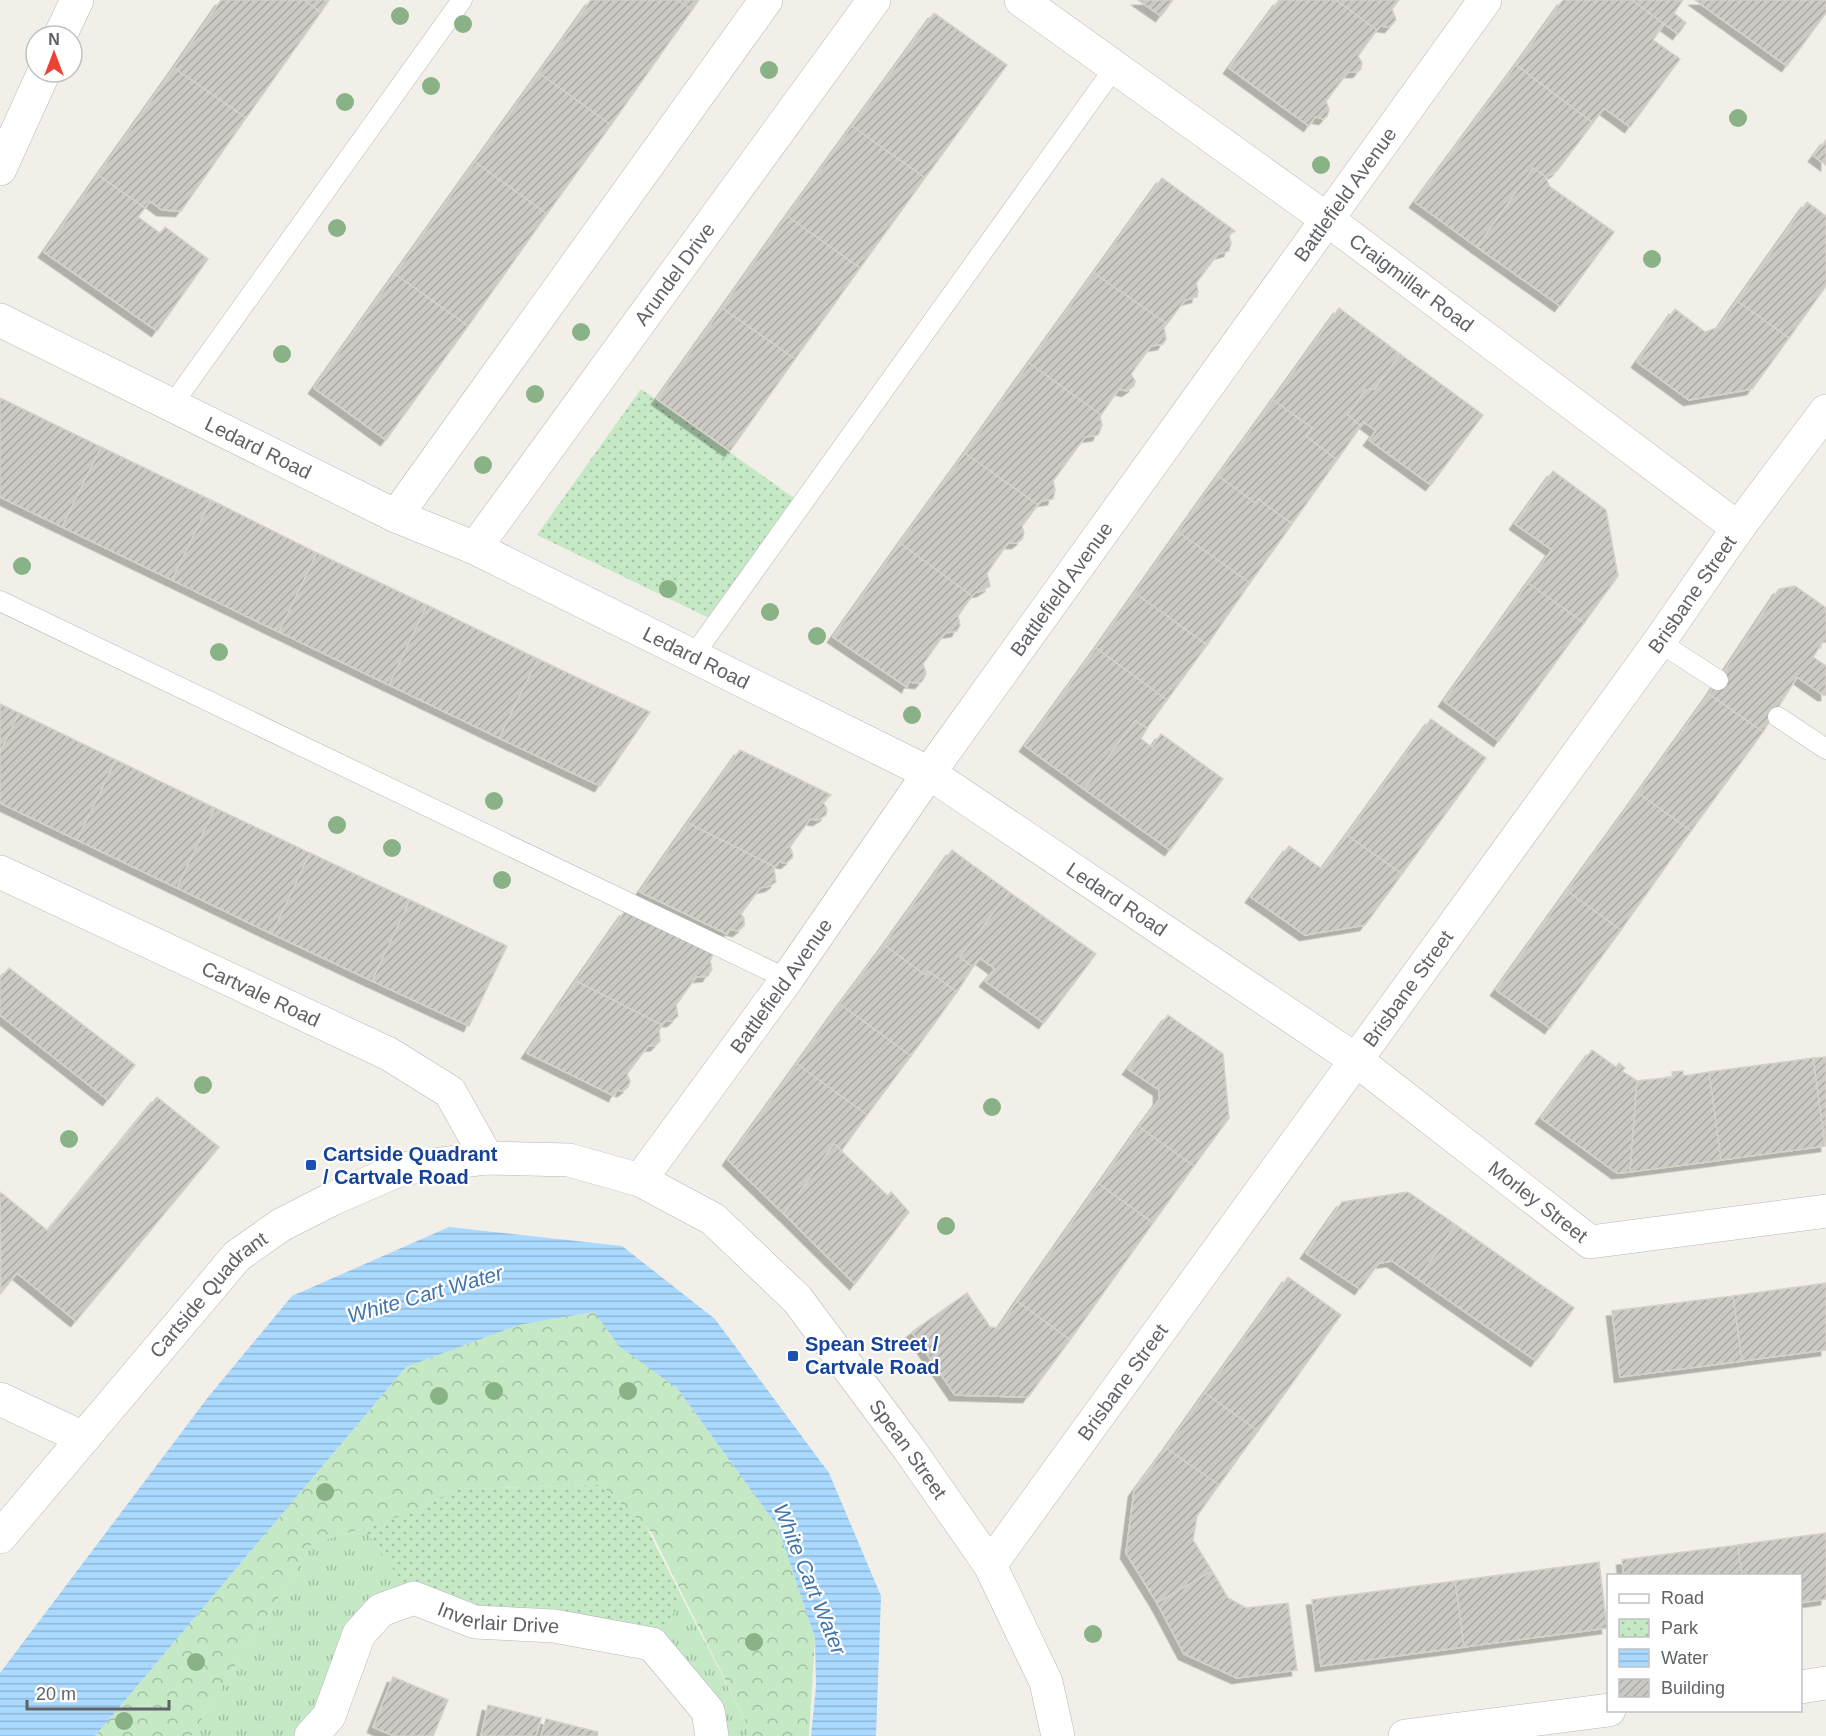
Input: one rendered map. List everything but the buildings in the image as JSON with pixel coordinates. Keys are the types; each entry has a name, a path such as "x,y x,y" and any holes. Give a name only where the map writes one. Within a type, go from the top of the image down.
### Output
{"street":[{"path":"66,24 77,0"},
{"path":"396,516 766,0"},
{"name":"Arundel Drive","path":"475,548 874,0"},
{"name":"Craigmillar Road","path":"1021,0 1328,220 1738,528"},
{"name":"Battlefield Avenue","path":"639,1180 787,979 929,774 1485,0"},
{"path":"0,169 39,84"},
{"name":"Ledard Road","path":"0,320 396,516 475,548 929,774 1356,1060"},
{"name":"Brisbane Street","path":"990,1565 1659,642 1738,528 1826,411"},
{"name":"Cartvale Road","path":"0,872 389,1054 450,1092 487,1158"},
{"name":"Morley Street","path":"1356,1060 1590,1242 1826,1211"},
{"name":"Spean Street","path":"487,1158 569,1160 639,1180 713,1219 797,1299 909,1449 990,1565 1046,1682 1058,1736"},
{"name":"Cartside Quadrant","path":"0,1537 237,1256 281,1225 332,1199 401,1169 487,1158"},
{"path":"0,1399 83,1438"},
{"name":"Inverlair Drive","path":"311,1736 329,1716 359,1634 381,1610 414,1598 475,1622 554,1626 652,1644 708,1711 712,1736"},
{"path":"1802,1686 1826,1683"},
{"path":"1405,1736 1607,1710"}],"lane":[{"path":"172,405 462,0"},
{"path":"693,656 1115,67"},
{"path":"0,601 787,979"},
{"path":"1659,642 1718,680"},
{"path":"1778,717 1826,749"}],"green space":[{"path":"641,389 794,498 709,618 537,535"},
{"path":"594,1312 677,1388 778,1527 815,1638 809,1736 748,1736 749,1728 652,1533 601,1485 456,1489 414,1512 312,1544 191,1736 95,1736 406,1367 519,1325"},
{"path":"601,1485 646,1527 683,1600 652,1644 414,1598 363,1528 414,1512 456,1489"},
{"path":"414,1512 646,1527 749,1728 748,1736 712,1736 652,1644 381,1610 311,1736 191,1736 312,1544"}],"water":[{"name":"White Cart Water","path":"449,1227 622,1246 715,1319 829,1473 881,1596 876,1736 811,1736 816,1686 815,1638 778,1527 677,1388 620,1347 594,1312 519,1325 406,1367 95,1736 0,1736 0,1673 209,1396 292,1296"}],"place":[{"name":"Cartside Quadrant / Cartvale Road","path":"311,1165"},
{"name":"Spean Street / Cartvale Road","path":"793,1356"}]}
